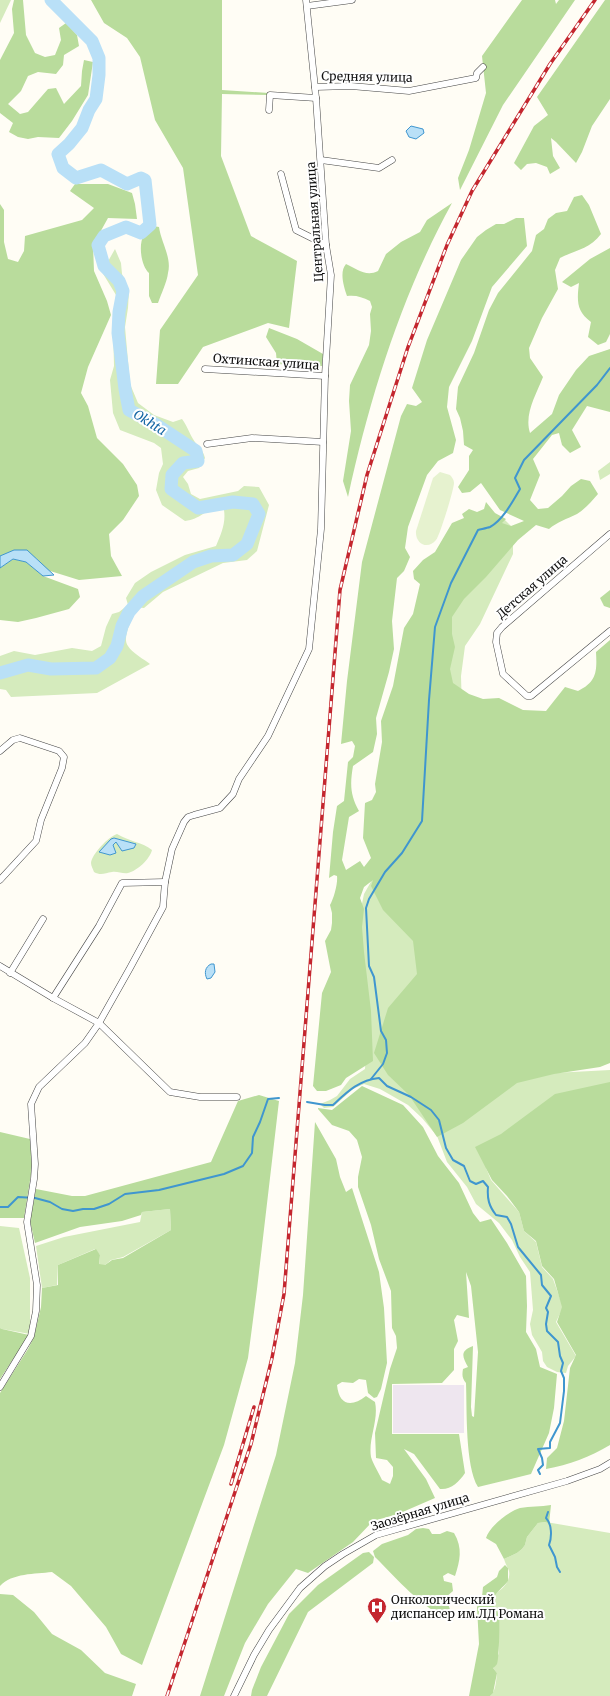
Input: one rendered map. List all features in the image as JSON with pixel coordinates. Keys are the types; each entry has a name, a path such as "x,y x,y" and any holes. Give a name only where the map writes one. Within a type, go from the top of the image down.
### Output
{"street":[{"path":"306,3 352,0"},
{"name":"Центральная улица","path":"0,1387 32,1336 35,1321 37,1285 27,1222 33,1188 35,1164 31,1104 39,1087 85,1043 100,1023 162,907 165,882 172,849 184,822 188,817 194,814 220,808 233,794 238,779 268,736 309,649 321,529 325,376 331,275 326,244 316,98 306,3"},
{"name":"Средняя улица","path":"315,87 351,86 409,91 476,78 477,73 483,68"},
{"path":"269,110 270,95 316,98"},
{"path":"321,160 379,168 392,160"},
{"path":"281,174 296,230 326,244"},
{"name":"Охтинская улица","path":"205,369 325,376"},
{"path":"208,444 252,438 323,442"},
{"name":"Детская улица","path":"610,534 502,627 497,633 496,642 503,674 527,696 531,696 610,630"},
{"path":"0,750 13,740 20,738 59,751 64,757 62,768 41,820 36,841 0,880"},
{"path":"53,998 99,926 122,883 165,882"},
{"path":"10,972 43,919"},
{"path":"0,966 53,998 100,1023 170,1092 200,1097 238,1097"},
{"name":"Заозёрная улица","path":"234,1696 254,1655 286,1605 300,1588 325,1566 343,1554 376,1535 567,1481 595,1471 610,1463"}],"shaded area":[{"path":"393,1385 464,1385 464,1433 393,1433"}],"green space":[{"path":"0,0 11,0 0,23"},
{"path":"14,0 23,0 26,35 35,53 45,57 55,55 61,40 59,28 66,23 77,35 79,46 64,55 63,65 56,74 38,72 28,76 21,91 8,104 20,114 28,112 48,89 56,88 64,104 81,86 84,60 93,62 88,95 72,121 59,138 38,137 28,139 18,137 9,132 13,123 0,113 0,60 14,33 12,9"},
{"path":"91,0 222,0 222,90 269,93 269,95 222,94 221,156 251,236 297,261 289,328 268,323 203,347 178,384 156,384 160,330 198,275 183,168 155,120 140,57 127,38 104,23"},
{"path":"522,0 555,0 556,4 559,0 575,0 503,105 460,190 458,178 469,150 486,93 482,56"},
{"path":"605,0 610,0 610,99 592,126 576,163 551,138 553,156 560,168 550,174 547,167 536,163 527,164 521,170 514,163 534,126 548,115 537,97"},
{"path":"75,184 108,184 132,193 137,219 108,218 93,245 94,271 107,301 111,315 88,367 81,393 88,406 97,438 123,464 137,485 139,496 123,520 109,534 111,556 122,576 79,580 47,570 36,558 0,556 0,204 4,210 4,242 8,259 18,262 24,251 25,236 82,220 94,208 70,191"},
{"path":"582,195 589,205 601,234 592,243 582,249 560,258 555,270 558,289 542,318 529,348 530,358 543,377 530,412 530,433 552,414 559,395 576,370 589,356 610,349 610,412 587,406 572,430 581,447 570,453 562,445 559,433 552,435 533,459 540,475 530,500 538,509 548,508 571,486 581,479 590,481 598,494 580,512 559,522 549,529 536,525 518,540 486,577 464,599 452,617 452,634 455,647 450,669 453,683 469,694 483,699 499,698 523,710 546,711 565,687 578,691 589,684 596,670 596,652 610,640 610,1063 600,1067 554,1074 517,1083 463,1123 437,1137 409,1095 388,1075 374,1053 388,1008 417,974 413,941 383,910 371,886 373,880 364,887 360,898 364,909 362,927 371,1011 373,1061 346,1078 341,1085 326,1091 317,1091 313,1086 322,993 331,972 325,941 331,930 332,913 330,905 337,879 337,876 334,875 329,878 333,832 337,806 344,801 348,762 353,757 355,746 352,741 341,744 347,681 362,562 401,416 407,404 416,406 422,402 412,388 427,340 461,260 477,237 486,230 496,224 504,224 516,218 524,218 527,246 492,287 472,341 449,387 447,407 456,440 453,453 438,461 427,475 408,527 405,548 410,557 404,571 397,578 392,621 394,649 376,718 377,734 373,752 353,766 351,778 352,794 359,811 349,817 342,860 346,870 360,861 364,867 371,858 363,838 365,803 372,800 376,792 375,784 382,742 381,721 393,686 404,628 413,614 420,584 414,579 413,571 423,560 435,552 452,523 464,518 462,514 469,509 477,512 484,509 486,502 495,513 506,519 502,523 511,526 524,521 500,510 481,483 470,492 462,493 458,487 469,470 469,456 473,450 464,445 463,431 456,409 458,387 474,353 489,310 498,293 532,251 536,235 544,229 548,219 556,213 567,211 574,197"},
{"path":"452,203 434,238 403,309 366,421 348,497 343,481 351,431 349,401 350,385 369,345 371,331 370,314 372,307 370,301 362,297 347,296 342,275 344,267 346,264 366,273 374,273 378,271 386,254 401,242 420,232 427,220"},
{"path":"153,226 159,227 169,262 167,277 158,303 152,303 149,296 149,273 146,270 141,255 142,239"},
{"path":"610,248 610,334 606,342 598,345 588,337 591,322 586,318 580,309 578,300 579,283 571,287 562,282 590,259"},
{"path":"115,249 121,263 122,274 129,290 125,327 130,384 138,403 154,415 173,422 182,419 193,439 203,452 205,458 199,468 188,471 183,477 188,484 191,494 200,499 238,491 244,486 259,487 269,505 257,551 247,560 223,563 163,592 144,608 134,607 126,642 132,651 150,664 97,693 11,697 6,690 0,689 0,656 14,651 35,655 72,648 92,651 101,646 106,627 112,614 119,612 128,605 126,598 135,583 151,572 185,555 216,546 224,524 224,510 207,512 196,518 185,521 162,505 156,490 159,473 163,464 161,448 154,443 120,430 113,413 110,380 114,366 113,323 116,295 102,272"},
{"path":"269,328 297,339 323,354 322,366 277,364 276,353 266,337"},
{"path":"610,462 610,474 600,480 598,471"},
{"path":"440,472 450,475 454,483 438,536 433,543 426,545 420,542 416,536 416,531 433,478"},
{"path":"503,518 513,528 513,554 480,624 465,646 461,676 462,711 535,1074 610,1070 610,1139 486,1168 491,1180 519,1212 524,1231 536,1242 542,1267 553,1279 563,1307 556,1322 576,1356 568,1366 566,1373 557,1372 547,1367 543,1361 542,1352 532,1335 530,1324 533,1310 530,1272 520,1257 512,1240 499,1223 476,1204 467,1187 447,1162 437,1136 422,1118 408,1105 380,1089 364,1084 353,1089 333,1107 324,1108 320,1104 337,1096 350,1079 365,1069 366,1051 358,923 364,894 381,864 420,648"},
{"path":"13,559 26,562 43,576 78,589 80,597 69,609 18,622 0,620 0,568"},
{"path":"610,590 610,608 604,606 600,598"},
{"path":"117,834 144,845 152,850 151,853 146,861 132,872 96,873 94,872 91,863 92,859 101,846","holes":["114,838 135,844 118,844 116,842 113,845 115,852 99,852"]},
{"path":"610,1082 610,1445 579,1460 546,1469 547,1458 557,1448 564,1421 570,1368 576,1355 557,1322 562,1307 554,1279 542,1266 536,1241 524,1231 519,1212 492,1180 475,1147 501,1134 555,1094"},
{"path":"362,1086 403,1105 423,1127 438,1156 459,1183 473,1213 480,1222 491,1219 526,1276 526,1332 536,1349 540,1367 557,1374 554,1408 549,1433 531,1474 478,1487 474,1478 469,1452 466,1383 462,1375 463,1369 468,1367 464,1360 463,1354 466,1350 473,1346 471,1407 472,1416 474,1417 478,1352 471,1286 466,1272 469,1318 457,1315 454,1320 458,1341 454,1349 454,1370 442,1383 392,1384 392,1434 459,1434 465,1473 451,1487 440,1489 414,1454 404,1449 426,1479 435,1498 398,1514 373,1521 353,1542 308,1573 296,1569 268,1604 245,1643 224,1696 200,1696 276,1455 295,1363 303,1295 315,1122 336,1159 340,1177 346,1192 352,1188 379,1272 384,1308 387,1363 381,1389 377,1397 374,1398 368,1393 366,1380 359,1379 353,1383 342,1382 337,1385 338,1392 343,1401 351,1403 356,1402 366,1396 375,1402 376,1416 370,1450 371,1457 382,1480 390,1484 393,1476 393,1467 387,1460 376,1458 375,1433 390,1369 397,1348 396,1336 392,1328 391,1291 379,1259 371,1225 358,1187 358,1177 362,1157 357,1140 349,1131 332,1125 318,1109 332,1110"},
{"path":"259,1095 279,1101 248,1358 224,1445 142,1665 121,1654 106,1627 71,1586 52,1572 17,1576 0,1586 0,1393 34,1337 41,1307 42,1288 58,1285 58,1265 96,1249 100,1255 99,1264 105,1265 112,1260 123,1258 171,1230 170,1209 142,1212 141,1215 122,1221 80,1227 35,1243 30,1221 36,1189 72,1196 85,1196 211,1162 238,1101"},
{"path":"0,1132 30,1139 32,1168 24,1218 0,1218"},
{"path":"170,1209 171,1230 123,1257 111,1260 105,1265 99,1265 100,1255 95,1249 58,1265 57,1285 42,1288 36,1246 64,1237 140,1222 142,1212"},
{"path":"0,1226 19,1228 30,1278 30,1334 0,1328"},
{"path":"0,1328 29,1335 0,1379"},
{"path":"551,1505 549,1524 546,1522 538,1523 527,1537 525,1545 517,1553 504,1559 496,1544 486,1538 495,1524 516,1510 524,1507"},
{"path":"546,1522 610,1533 610,1696 490,1696 495,1686 497,1673 493,1668 499,1653 497,1612 493,1606 493,1599 495,1594 501,1590 509,1578 509,1571 504,1559 522,1549 525,1545 527,1537 538,1523"},
{"path":"416,1529 429,1529 432,1534 440,1534 447,1531 454,1533 459,1544 460,1554 455,1576 448,1573 443,1576 444,1581 452,1583 453,1591 446,1597 451,1613 455,1618 451,1621 420,1601 375,1557 373,1551 382,1544 408,1535"},
{"path":"369,1552 374,1557 373,1563 308,1612 267,1696 251,1696 261,1667 289,1614 318,1585 363,1553"},
{"path":"505,1565 508,1568 508,1581 495,1595 493,1600 493,1605 499,1620 499,1649 498,1661 493,1668 497,1673 493,1693 490,1696 469,1696 479,1644 477,1607 482,1597 483,1587 497,1577 499,1571"},
{"path":"0,1594 13,1595 34,1612 52,1634 81,1650 105,1673 136,1684 132,1696 0,1696"}],"water":[{"path":"411,126 423,129 424,133 416,139 409,137 406,131"},
{"path":"14,550 27,550 54,575 43,576 26,562 13,559 0,568 0,556"},
{"path":"114,838 136,844 134,848 122,851 116,842 113,845 116,853 110,855 99,852 111,839"},
{"path":"211,964 214,964 215,972 211,978 207,979 206,970"}],"waterway":[{"name":"Okhta","path":"0,673 28,665 51,669 96,668 110,658 117,646 122,626 129,612 143,596 193,562 211,556 233,555 247,544 259,514 253,504 233,502 198,508 171,489 172,475 183,463 198,461 196,451 155,424 129,410 118,333 119,312 123,291 119,281 104,266 98,245 104,236 126,227 141,233 150,225 145,180 141,178 127,184 101,170 76,178 63,168 58,154 69,144 82,128 89,110 96,99 99,75 99,58 92,41 51,0"},
{"path":"371,1079 383,1064 387,1053 386,1040 381,1031 374,977 369,966 366,908 369,899 385,872 402,853 422,821 435,627 451,583 478,530 495,524 507,510 520,489 515,478 524,460 597,385 610,368"},
{"path":"307,1102 333,1105 348,1091 359,1084 379,1078 387,1086 411,1097 431,1110 439,1120 446,1148 453,1160 464,1166 470,1181 476,1184 483,1181 488,1187 489,1202 494,1212 496,1215 507,1217 511,1224 518,1247 541,1275 542,1285 551,1296 546,1308 548,1312 546,1324 547,1331 558,1342 560,1356 563,1363 561,1371 564,1378 564,1391 560,1423 550,1442 550,1448 538,1449 543,1465 538,1470 540,1474"},
{"path":"0,1207 8,1207 18,1197 35,1198 50,1202 62,1209 73,1211 94,1209 109,1204 125,1194 159,1190 224,1174 243,1166 252,1153 253,1137 268,1099 279,1098"},
{"path":"548,1512 546,1518 551,1531 549,1545 560,1572"}],"railway":[{"path":"167,1696 251,1444 272,1358 284,1294 340,590 367,475 408,347 447,245 472,191 550,64 595,0"},
{"path":"231,1484 254,1407"}],"place":[{"name":"Онкологический диспансер им.ЛД Романа","path":"377,1624"}]}
